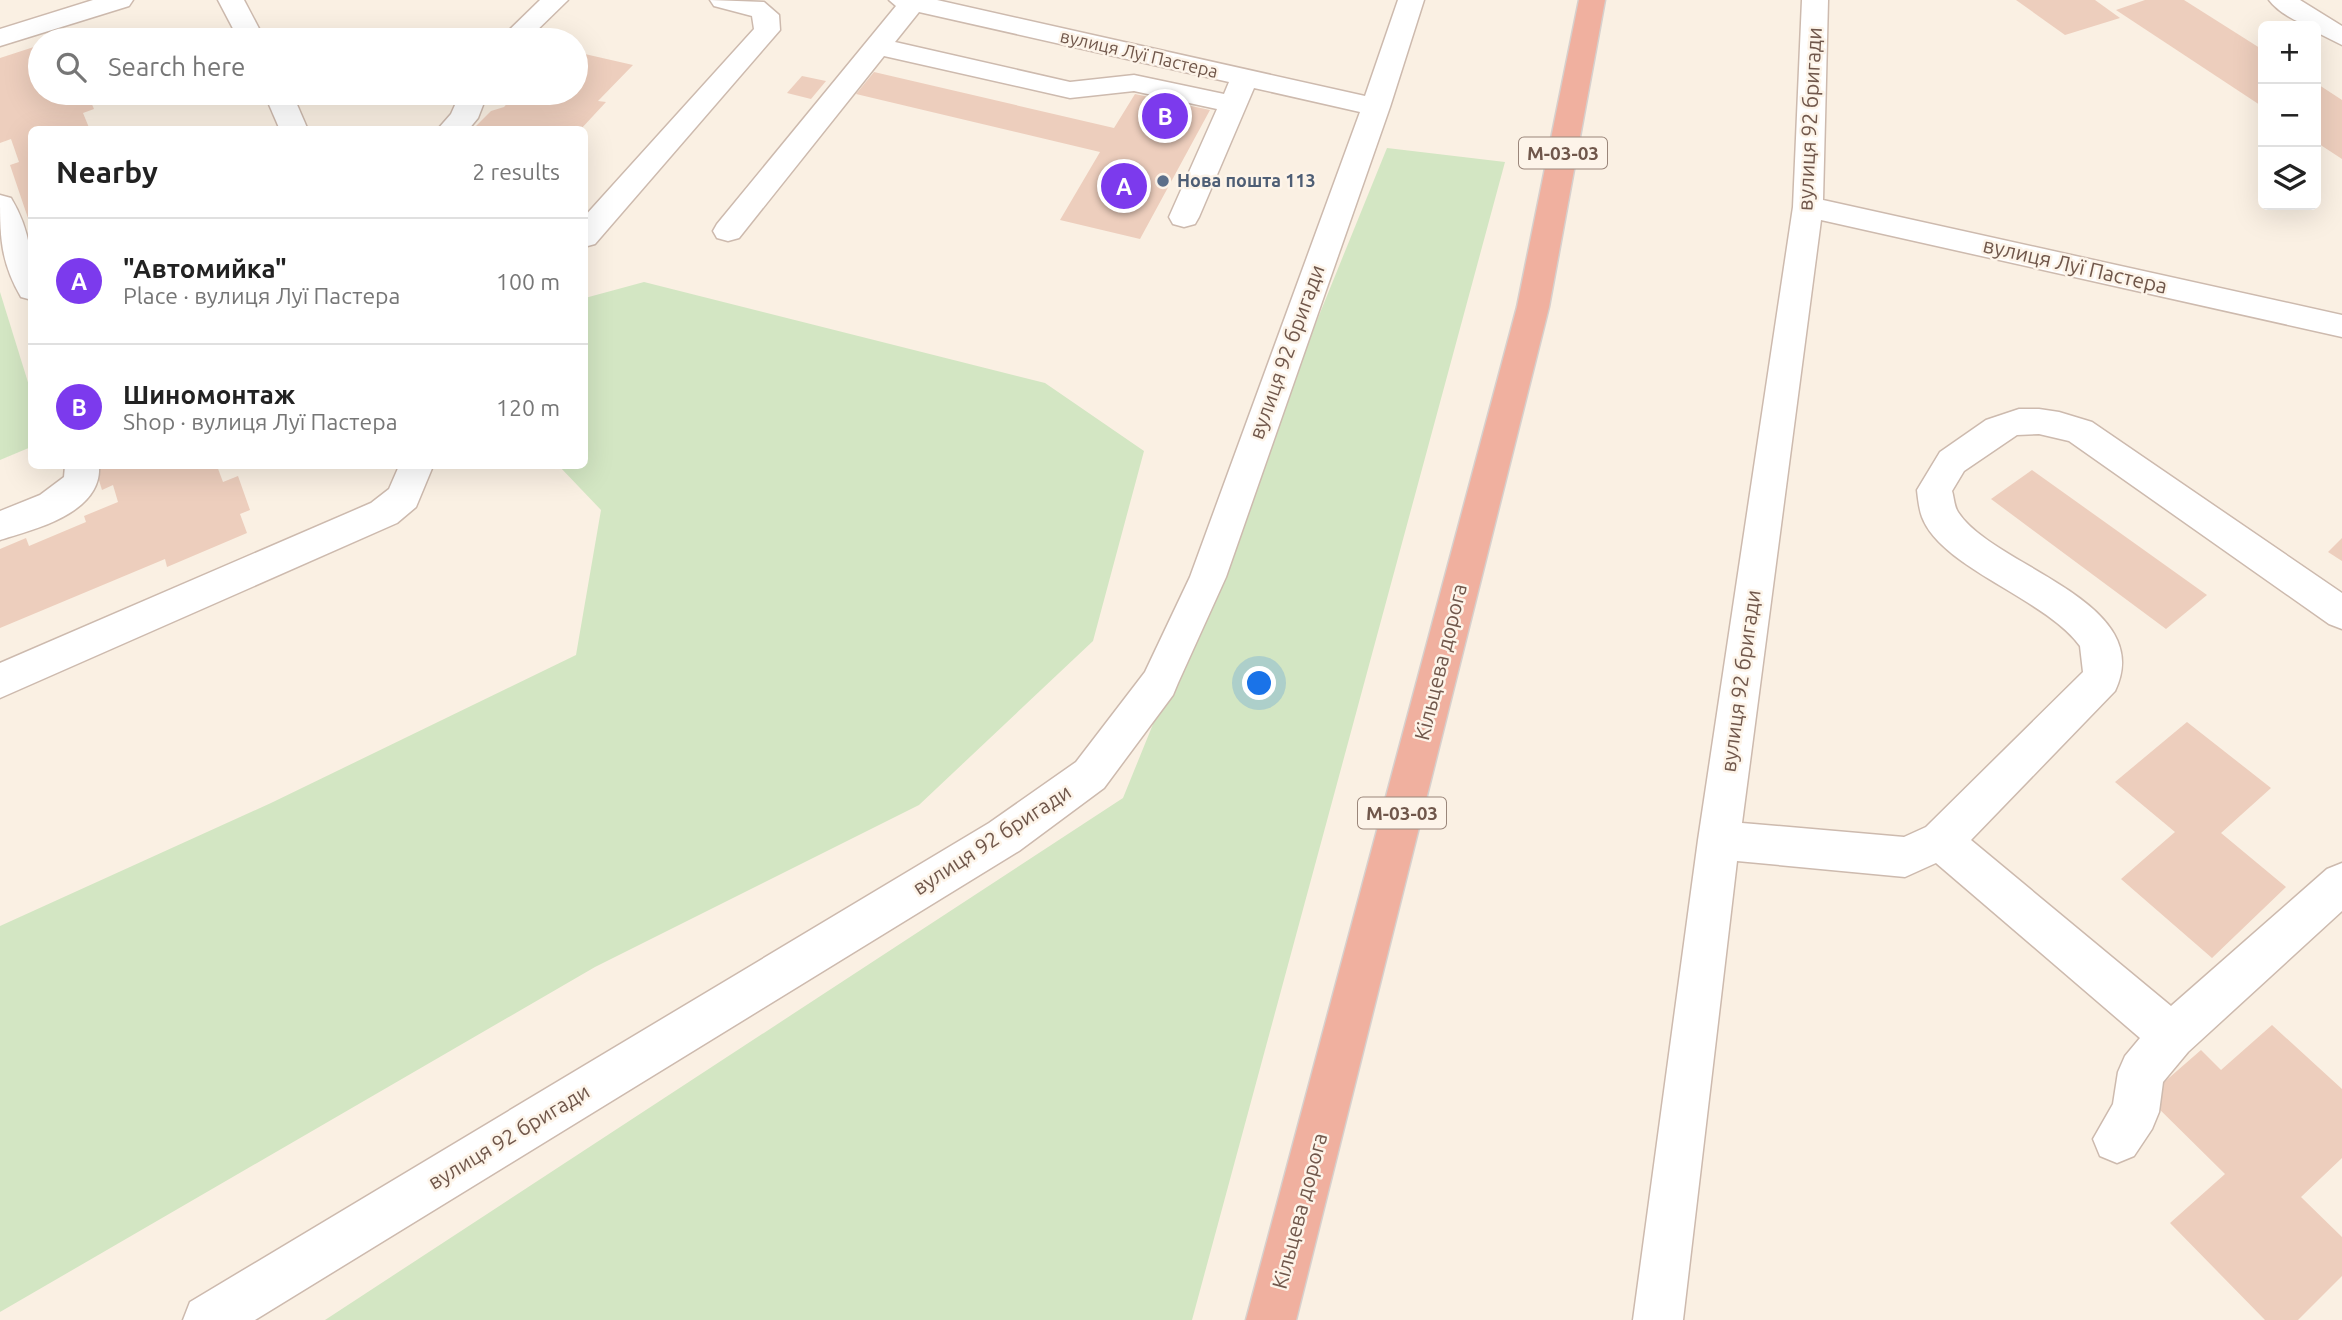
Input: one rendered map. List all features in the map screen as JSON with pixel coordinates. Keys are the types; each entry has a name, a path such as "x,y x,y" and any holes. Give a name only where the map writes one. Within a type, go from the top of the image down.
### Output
{"highway":[{"name":"Кільцева дорога","path":"1271,1320 1532,307 1592,0"}],"street":[{"path":"29,28 121,0"},
{"path":"231,0 246,28"},
{"path":"525,28 555,0"},
{"path":"588,232 767,30 769,22 760,9 723,0"},
{"name":"вулиця 92 бригади","path":"208,1320 1004,837 1090,775 1159,683 1208,578 1376,107 1411,0"},
{"name":"вулиця 92 бригади","path":"1658,1320 1719,840 1808,207 1815,0"},
{"path":"2282,0 2342,37"},
{"path":"728,231 878,46 907,1"},
{"name":"вулиця Луї Пастера","path":"907,1 1376,107"},
{"path":"0,37 28,28"},
{"path":"878,46 1070,90 1095,90 1124,82 1232,104"},
{"path":"1184,216 1244,77"},
{"path":"283,105 292,126"},
{"path":"455,126 468,111 468,105"},
{"path":"0,205 28,283"},
{"name":"вулиця Луї Пастера","path":"1808,207 2342,326"},
{"path":"1719,840 1905,857 1941,841 2101,679 2104,660 2091,631 2067,609 1953,534 1936,512 1931,496 1941,474 1981,439 2011,422 2043,420 2080,431 2342,613"},
{"path":"0,526 59,502 73,493 80,483 83,469"},
{"path":"0,681 384,513 404,497 415,469"},
{"path":"1941,841 2172,1036"},
{"path":"2117,1139 2134,1112 2141,1073 2172,1036 2342,883"}],"green space":[{"path":"1387,148 1505,162 1192,1320 325,1320 1123,798"},
{"path":"644,282 1045,383 1144,451 1093,641 919,805 595,967 0,1312 0,926 271,803 576,655 601,510 562,469 588,469 588,297"},
{"path":"0,292 28,382 28,448 0,460"}],"building":[{"path":"2016,0 2095,0 2120,18 2065,35"},
{"path":"2145,0 2184,0 2258,47 2258,104 2116,10"},
{"path":"28,49 28,105 92,105 94,109 83,113 88,126 28,126 28,218 10,165 19,162 11,139 0,143 0,58"},
{"path":"588,55 633,65 598,101 606,102 584,126 476,126 491,111 504,107 588,105"},
{"path":"874,72 1114,128 1135,94 1210,110 1140,239 1060,220 1100,152 856,94"},
{"path":"802,76 826,81 811,99 787,93"},
{"path":"2321,86 2342,100 2342,159 2321,145"},
{"path":"100,469 218,469 223,482 238,476 250,510 240,514 247,533 167,567 165,559 0,628 0,549 26,538 29,546 86,522 84,516 118,502 113,485 102,490 97,474"},
{"path":"2032,470 2207,595 2166,629 1991,499"},
{"path":"2342,538 2342,561 2328,552"},
{"path":"2187,722 2271,788 2221,833 2286,887 2212,958 2121,879 2175,832 2115,782"},
{"path":"2272,1025 2342,1089 2342,1158 2301,1197 2342,1237 2342,1276 2298,1320 2265,1320 2170,1223 2225,1174 2147,1097 2201,1050 2221,1070"}],"place":[{"name":"Шиномонтаж","path":"1165,116"},
{"name":"Нова пошта 113","path":"1163,181"},
{"name":"\"Автомийка\"","path":"1124,186"}]}
